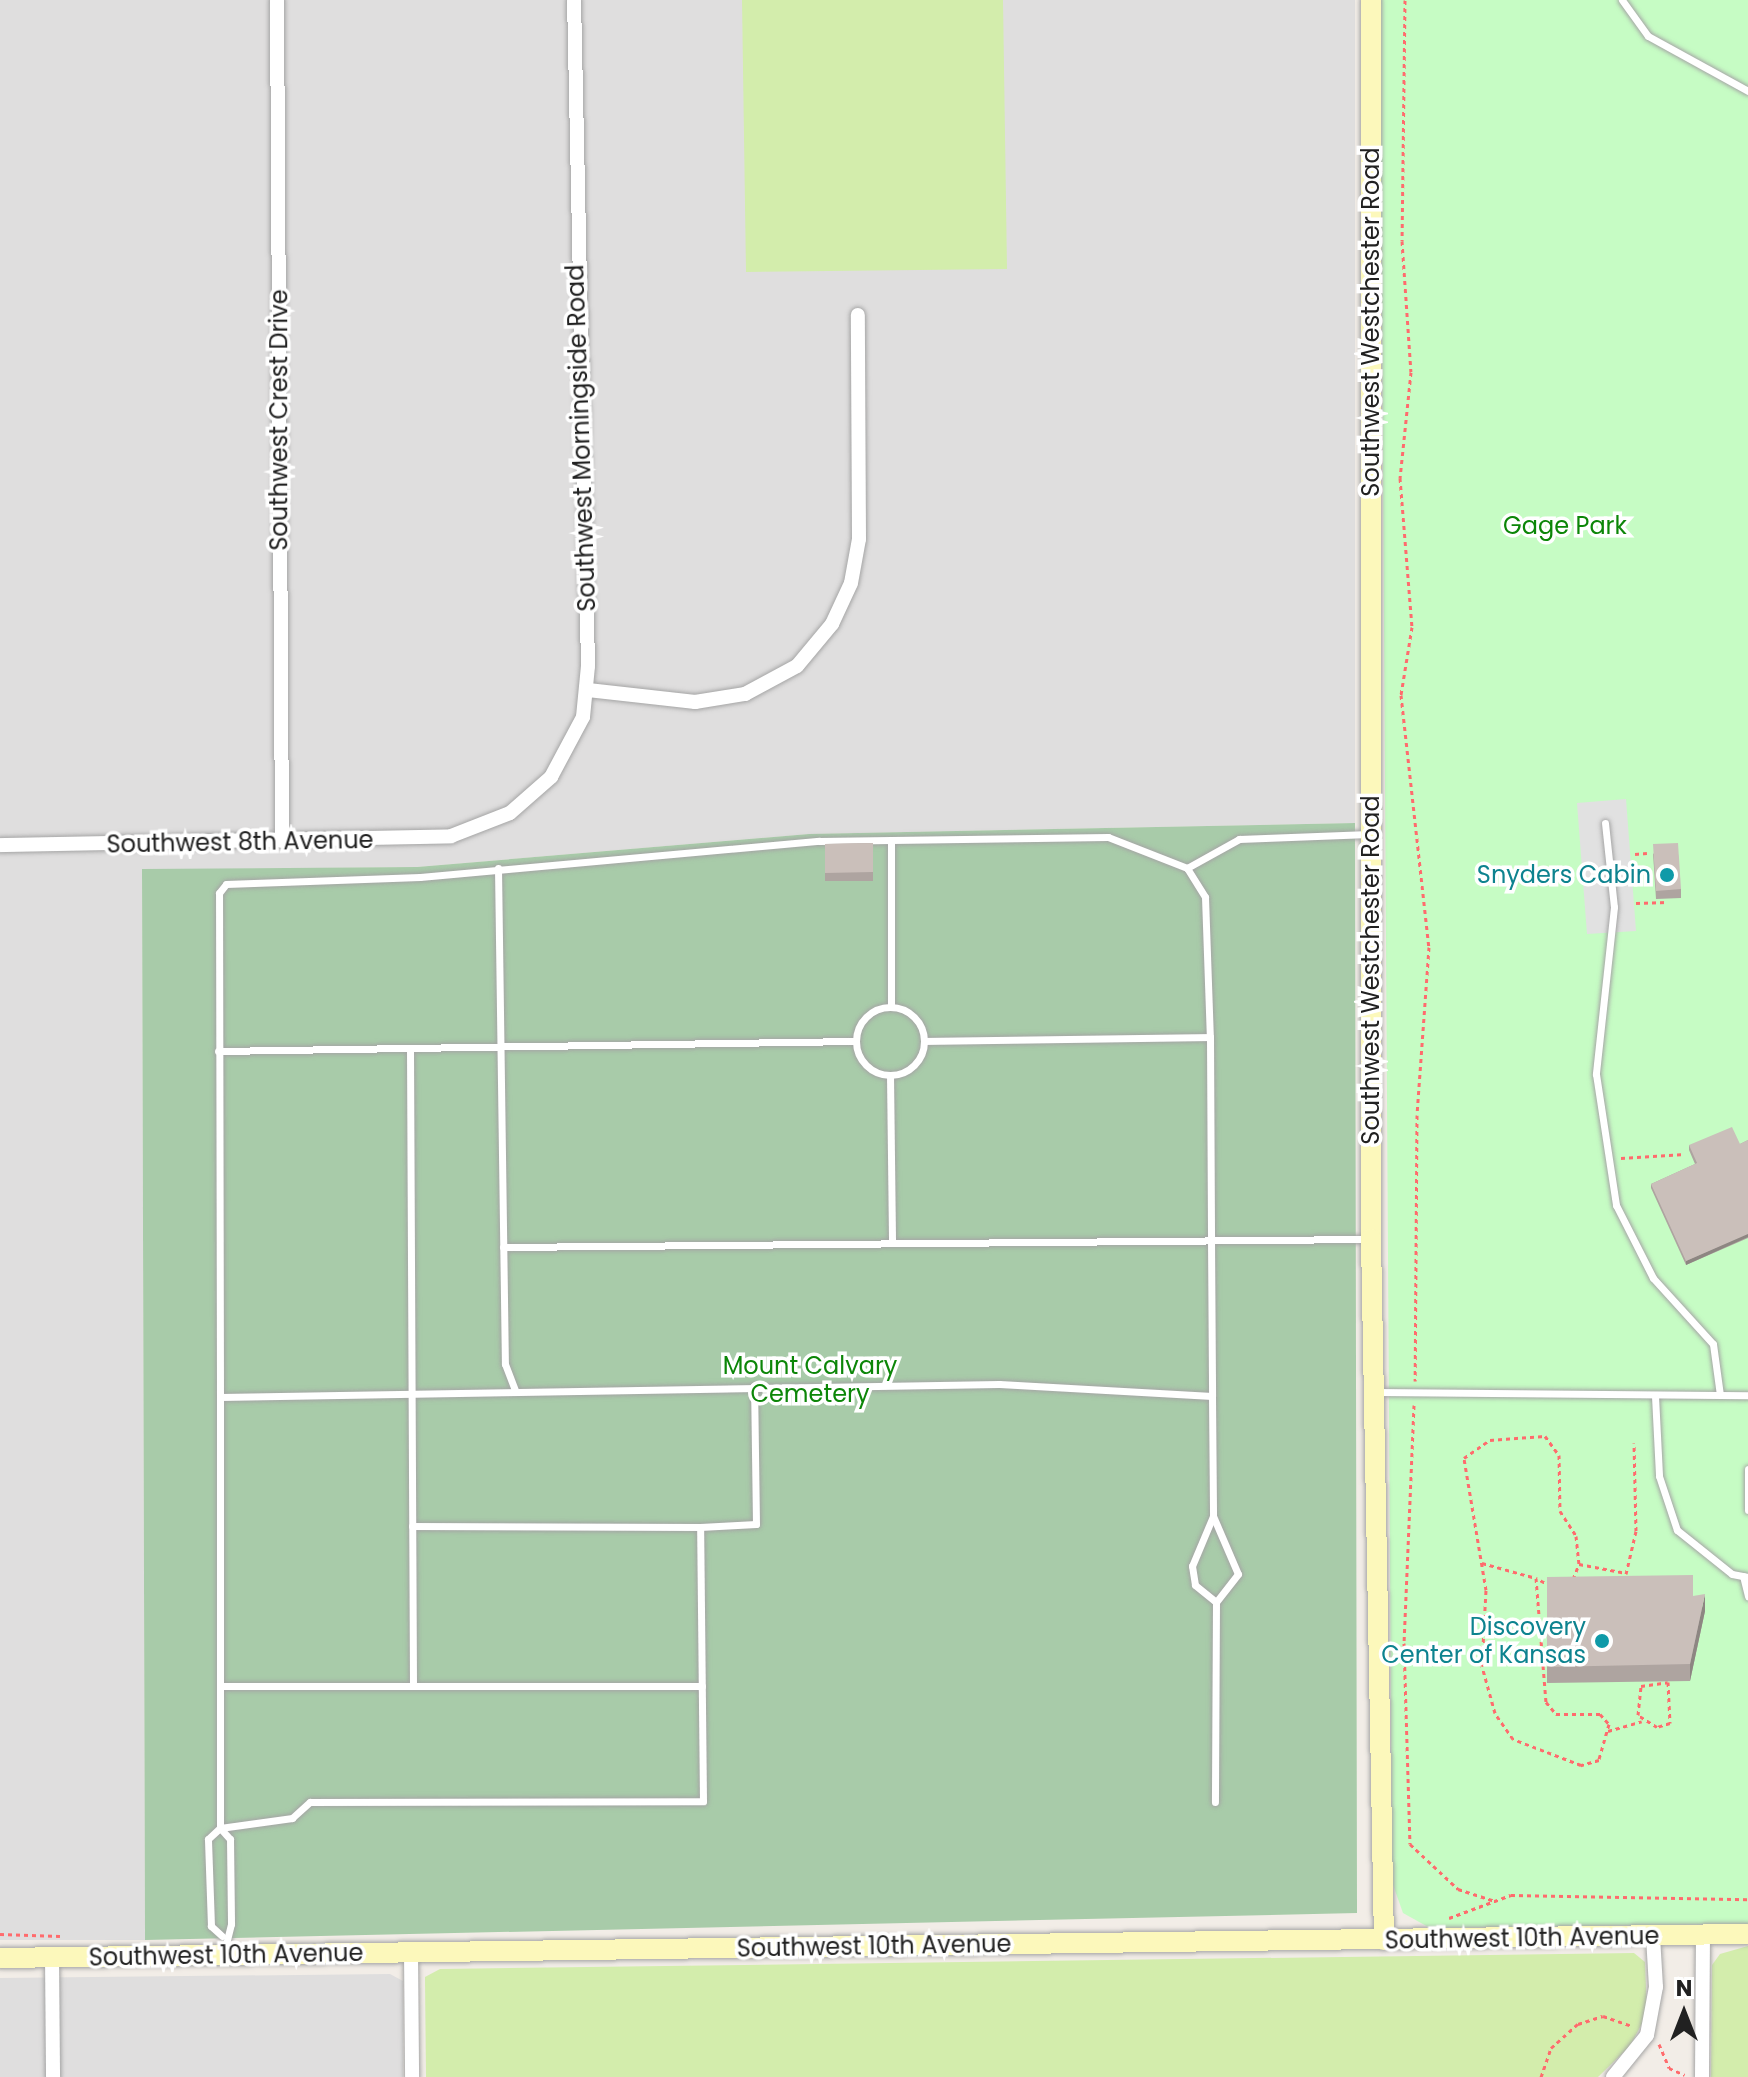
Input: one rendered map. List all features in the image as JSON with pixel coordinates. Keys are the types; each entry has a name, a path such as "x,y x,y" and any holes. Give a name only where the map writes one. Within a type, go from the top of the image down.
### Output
{"street":[{"name":"Southwest Crest Drive","path":"277,0 282,841"},
{"name":"Southwest Morningside Road","path":"478,829 527,802 551,777 572,743 588,690 574,0"},
{"name":"Southwest Westchester Road","path":"1371,0 1371,1239 1377,1392 1384,1940"},
{"path":"588,690 695,702 745,694 797,666 832,624 851,583 859,539 858,315"},
{"name":"Southwest 8th Avenue","path":"0,845 419,840 478,829"},
{"path":"1697,2076 1703,1934"},
{"name":"Southwest 10th Avenue","path":"0,1958 223,1946 411,1952 1748,1934"},
{"path":"1613,2077 1647,2035 1656,1987 1653,1936"},
{"path":"411,1952 412,2077"},
{"path":"52,1957 53,2077"}],"lane":[{"path":"1622,0 1648,36 1748,91"},
{"path":"1605,823 1614,907 1596,1074 1616,1205 1653,1278 1713,1344 1720,1395"},
{"path":"1187,868 1239,839 1371,834"},
{"path":"223,1946 231,1924 230,1839 220,1828 219,893 226,884 498,868 819,841 891,843 1108,837 1187,868 1205,897 1210,1037 1213,1516 1238,1574 1216,1602 1215,1802"},
{"path":"891,843 891,1007"},
{"path":"498,868 506,1045 505,1364 515,1390"},
{"path":"891,1007 915,1017 925,1041 914,1065 890,1075 866,1065 856,1041 866,1017 891,1007"},
{"path":"925,1041 1210,1037"},
{"path":"218,1051 856,1041"},
{"path":"410,1049 413,1684"},
{"path":"890,1075 892,1242"},
{"path":"503,1247 1371,1239"},
{"path":"220,1397 754,1386 1063,1385 1212,1396"},
{"path":"412,1526 700,1527 756,1524 754,1386"},
{"path":"1377,1392 1748,1395"},
{"path":"1655,1396 1659,1476 1677,1530 1746,1577 1748,1596"},
{"path":"1748,1469 1748,1510"},
{"path":"1213,1516 1192,1566 1195,1585 1216,1602"},
{"path":"223,1946 211,1926 208,1839 220,1828 292,1818 310,1802 703,1801 700,1527"},
{"path":"222,1686 702,1686"}],"path":[{"path":"1405,0 1402,241 1411,372 1400,478 1412,627 1401,695 1429,947 1417,1115 1415,1392 1404,1643 1410,1844 1458,1889 1494,1901"},
{"path":"1635,854 1647,853"},
{"path":"1636,903 1668,902"},
{"path":"1609,1159 1685,1154"},
{"path":"1481,1564 1536,1578 1562,1585 1579,1564 1576,1536 1560,1511 1559,1455 1545,1436 1490,1440 1464,1458 1481,1564 1482,1666 1495,1713 1513,1739 1581,1765 1599,1760 1608,1731 1600,1714 1556,1714 1546,1702 1536,1578"},
{"path":"1624,1583 1636,1531 1634,1443"},
{"path":"1579,1564 1626,1573"},
{"path":"1608,1731 1643,1720 1670,1723 1668,1682 1641,1686 1643,1720"},
{"path":"1541,2077 1551,2048 1583,2021 1608,2016 1639,2029"},
{"path":"1654,2040 1672,2070 1697,2076"}],"shaded area":[{"path":"0,0 1355,0 1355,823 809,834 417,867 142,870 145,1940 0,1940"},
{"path":"1626,799 1636,931 1587,934 1577,803"},
{"path":"390,1974 403,1981 403,2077 0,2077 0,1978"}],"green space":[{"path":"742,0 1003,0 1007,269 746,272"},
{"name":"Gage Park","path":"1380,0 1748,0 1748,1924 1430,1928 1403,1913 1392,1882"},
{"name":"Mount Calvary Cemetery","path":"1355,823 1357,1913 145,1940 142,869 417,867 809,834"},
{"path":"1748,1946 1748,2077 1711,2077 1712,1965 1720,1954"},
{"path":"1634,1953 1645,1962 1647,2014 1630,2046 1598,2077 426,2077 425,1977 440,1969"}],"building":[{"path":"873,843 873,872 825,873 825,844"},
{"name":"Snyders Cabin","path":"1678,843 1681,889 1656,891 1653,844"},
{"path":"1732,1127 1740,1144 1748,1140 1748,1234 1686,1261 1651,1184 1697,1163 1689,1145"},
{"path":"1693,1575 1693,1596 1705,1594 1690,1664 1547,1667 1547,1577"}],"place":[{"name":"Snyders Cabin","path":"1667,875"},
{"name":"Discovery Center of Kansas","path":"1602,1641"}]}
